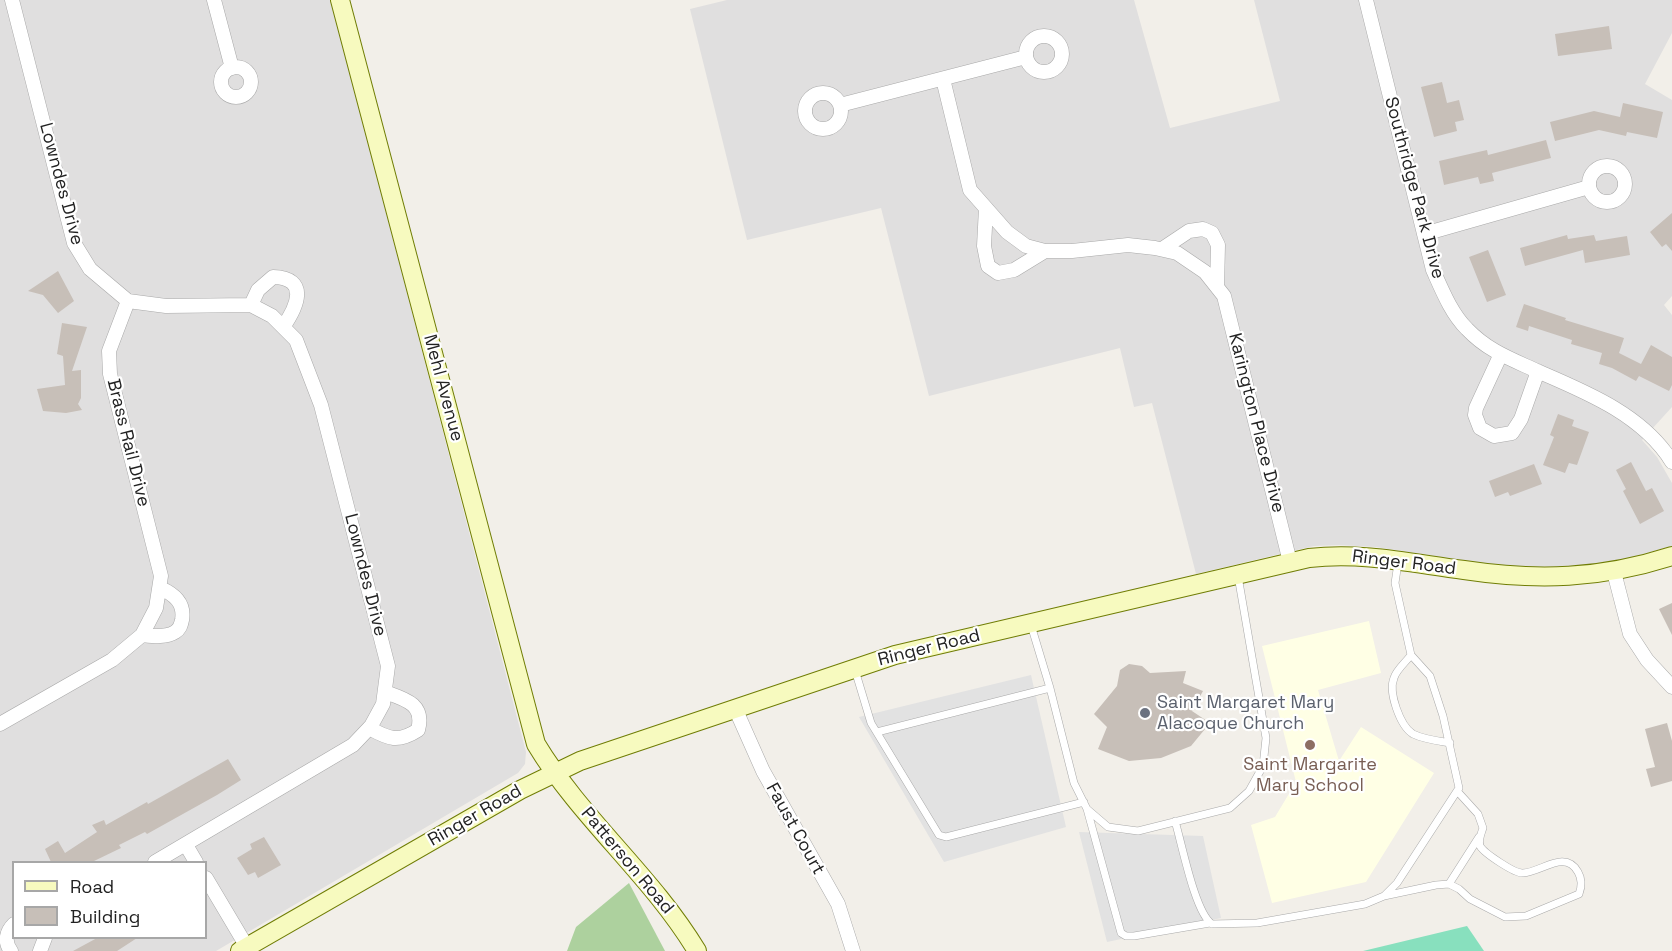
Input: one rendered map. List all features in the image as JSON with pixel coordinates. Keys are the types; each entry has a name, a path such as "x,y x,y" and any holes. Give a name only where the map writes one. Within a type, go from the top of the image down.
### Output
{"street":[{"name":"Lowndes Drive","path":"12,0 74,243 90,269 128,301"},
{"path":"214,0 232,68"},
{"name":"Mehl Avenue","path":"340,0 536,744 553,773"},
{"name":"Southridge Park Drive","path":"1366,0 1433,270 1448,302 1467,329 1500,356 1604,402 1629,417 1650,434 1672,462"},
{"path":"840,105 1026,57"},
{"name":"Karington Place Drive","path":"943,79 970,190 1007,232 1026,246 1045,252 1128,245 1177,253 1205,272 1224,296 1290,562"},
{"path":"1424,234 1589,187"},
{"name":"Karington Place Drive","path":"986,208 984,246 988,266 998,273 1014,270 1045,252"},
{"name":"Karington Place Drive","path":"1162,249 1189,231 1203,229 1212,233 1218,245 1217,287"},
{"path":"128,301 166,306 250,305 258,290 273,277 284,277 294,286 298,299 294,312 283,327"},
{"name":"Brass Rail Drive","path":"0,724 112,660 142,635 156,608 161,576 110,374 109,351 128,301"},
{"name":"Lowndes Drive","path":"157,861 353,745 369,728 383,704 388,666 321,405 296,340 272,316 250,305"},
{"path":"1500,356 1476,408 1475,415 1480,428 1494,436 1512,433 1521,419 1538,371"},
{"name":"Ringer Road","path":"243,949 553,773 735,708 916,650 1309,558 1351,555 1513,576 1558,577 1614,572 1672,556"},
{"path":"1614,572 1630,634 1647,660 1672,687"},
{"path":"142,635 174,634 180,628 182,605 174,596 159,588"},
{"path":"369,728 385,737 405,738 418,730 421,718 416,708 408,701 385,692"},
{"name":"Faust Court","path":"735,708 763,771 838,904 853,951"},
{"name":"Patterson Road","path":"553,773 679,922 697,951"},
{"path":"186,845 195,861"},
{"path":"207,880 243,949"},
{"path":"11,951 7,935 12,927"}],"lane":[{"path":"1384,896 1397,883 1459,788 1450,743 1430,676 1411,655 1395,583 1398,560"},
{"path":"1085,806 1108,827 1138,831 1230,808 1249,791 1263,766 1266,738 1238,574"},
{"path":"1030,623 1050,688 1074,783 1085,806 1121,933 1126,936 1210,923 1257,923 1365,903 1384,896 1436,885 1449,884 1470,899 1504,917 1526,916 1580,894 1582,887 1580,875 1573,864 1561,861 1524,873 1516,873 1484,850 1480,845 1479,837"},
{"path":"1411,655 1394,678 1393,695 1399,715 1404,726 1413,734 1450,743"},
{"path":"854,668 871,723 939,835 946,837 1085,806"},
{"path":"876,732 1050,688"},
{"path":"1449,884 1483,828 1478,814 1458,792"},
{"path":"1175,821 1199,907 1210,923"}],"shaded area":[{"path":"0,0 331,0 526,752 525,764 518,773 216,951 0,951"},
{"path":"727,0 1134,0 1170,128 1280,101 1254,0 1672,0 1672,33 1645,84 1672,100 1672,296 1664,305 1672,315 1672,407 1642,440 1657,457 1672,483 1672,546 1604,565 1563,567 1499,566 1376,547 1314,546 1196,574 1152,403 1134,407 1120,348 929,396 881,208 747,240 690,9"},
{"name":"Saint Margarite Mary School","path":"1369,621 1381,673 1318,690 1339,761 1361,727 1434,773 1366,882 1272,903 1251,825 1275,817 1296,782 1262,646"},
{"path":"1031,675 1066,827 944,862 859,717"},
{"path":"1079,832 1203,836 1221,918 1107,942"}],"green space":[{"path":"629,883 665,951 567,951 576,927"},
{"path":"1467,926 1484,951 1363,951"}],"building":[{"path":"1609,26 1612,49 1558,56 1555,34"},
{"path":"1442,82 1447,103 1459,100 1464,120 1455,122 1457,131 1434,137 1421,87"},
{"path":"1623,103 1663,112 1657,138 1627,132 1626,136 1599,130 1555,141 1550,122 1594,111 1620,117"},
{"path":"1546,140 1551,158 1492,173 1494,181 1480,184 1478,177 1444,185 1439,161 1487,150 1488,155"},
{"path":"1672,213 1672,251 1666,244 1662,247 1650,232"},
{"path":"1567,235 1568,239 1594,235 1596,241 1627,236 1630,255 1585,263 1583,250 1525,266 1520,248"},
{"path":"1488,250 1506,295 1487,302 1469,257"},
{"path":"58,271 74,301 58,313 43,295 28,291"},
{"path":"1524,304 1566,318 1565,320 1624,338 1619,353 1641,364 1651,345 1672,357 1672,385 1669,391 1639,376 1636,381 1599,364 1602,353 1571,344 1572,340 1529,326 1528,331 1516,327"},
{"path":"62,323 87,327 72,371 81,370 81,398 78,404 82,410 66,413 43,411 37,389 65,385 63,356 57,354"},
{"path":"1558,414 1574,420 1572,426 1589,432 1577,465 1569,463 1565,473 1543,465 1554,437 1550,435"},
{"path":"1631,462 1646,491 1652,488 1664,511 1640,524 1623,491 1626,489 1616,470"},
{"path":"1534,464 1542,484 1510,496 1508,492 1495,497 1489,481"},
{"path":"1672,603 1672,635 1659,609"},
{"name":"Saint Margaret Mary Alacoque Church","path":"1129,664 1142,666 1150,673 1186,671 1183,683 1203,691 1192,711 1210,723 1191,746 1161,758 1129,761 1098,749 1107,727 1094,714 1117,686 1120,670"},
{"path":"1667,723 1672,741 1672,781 1651,787 1646,769 1655,767 1645,729"},
{"path":"228,759 241,780 147,834 145,832 119,845 121,848 94,861 51,861 45,849 58,841 65,853 97,832 92,825 104,820 106,825"},
{"path":"264,837 281,865 258,878 255,872 248,875 237,858 252,849 250,844"},
{"path":"95,939 135,939 117,951 73,951"}],"place":[{"name":"Saint Margaret Mary Alacoque Church","path":"1145,713"},
{"name":"Saint Margarite Mary School","path":"1310,745"}]}
